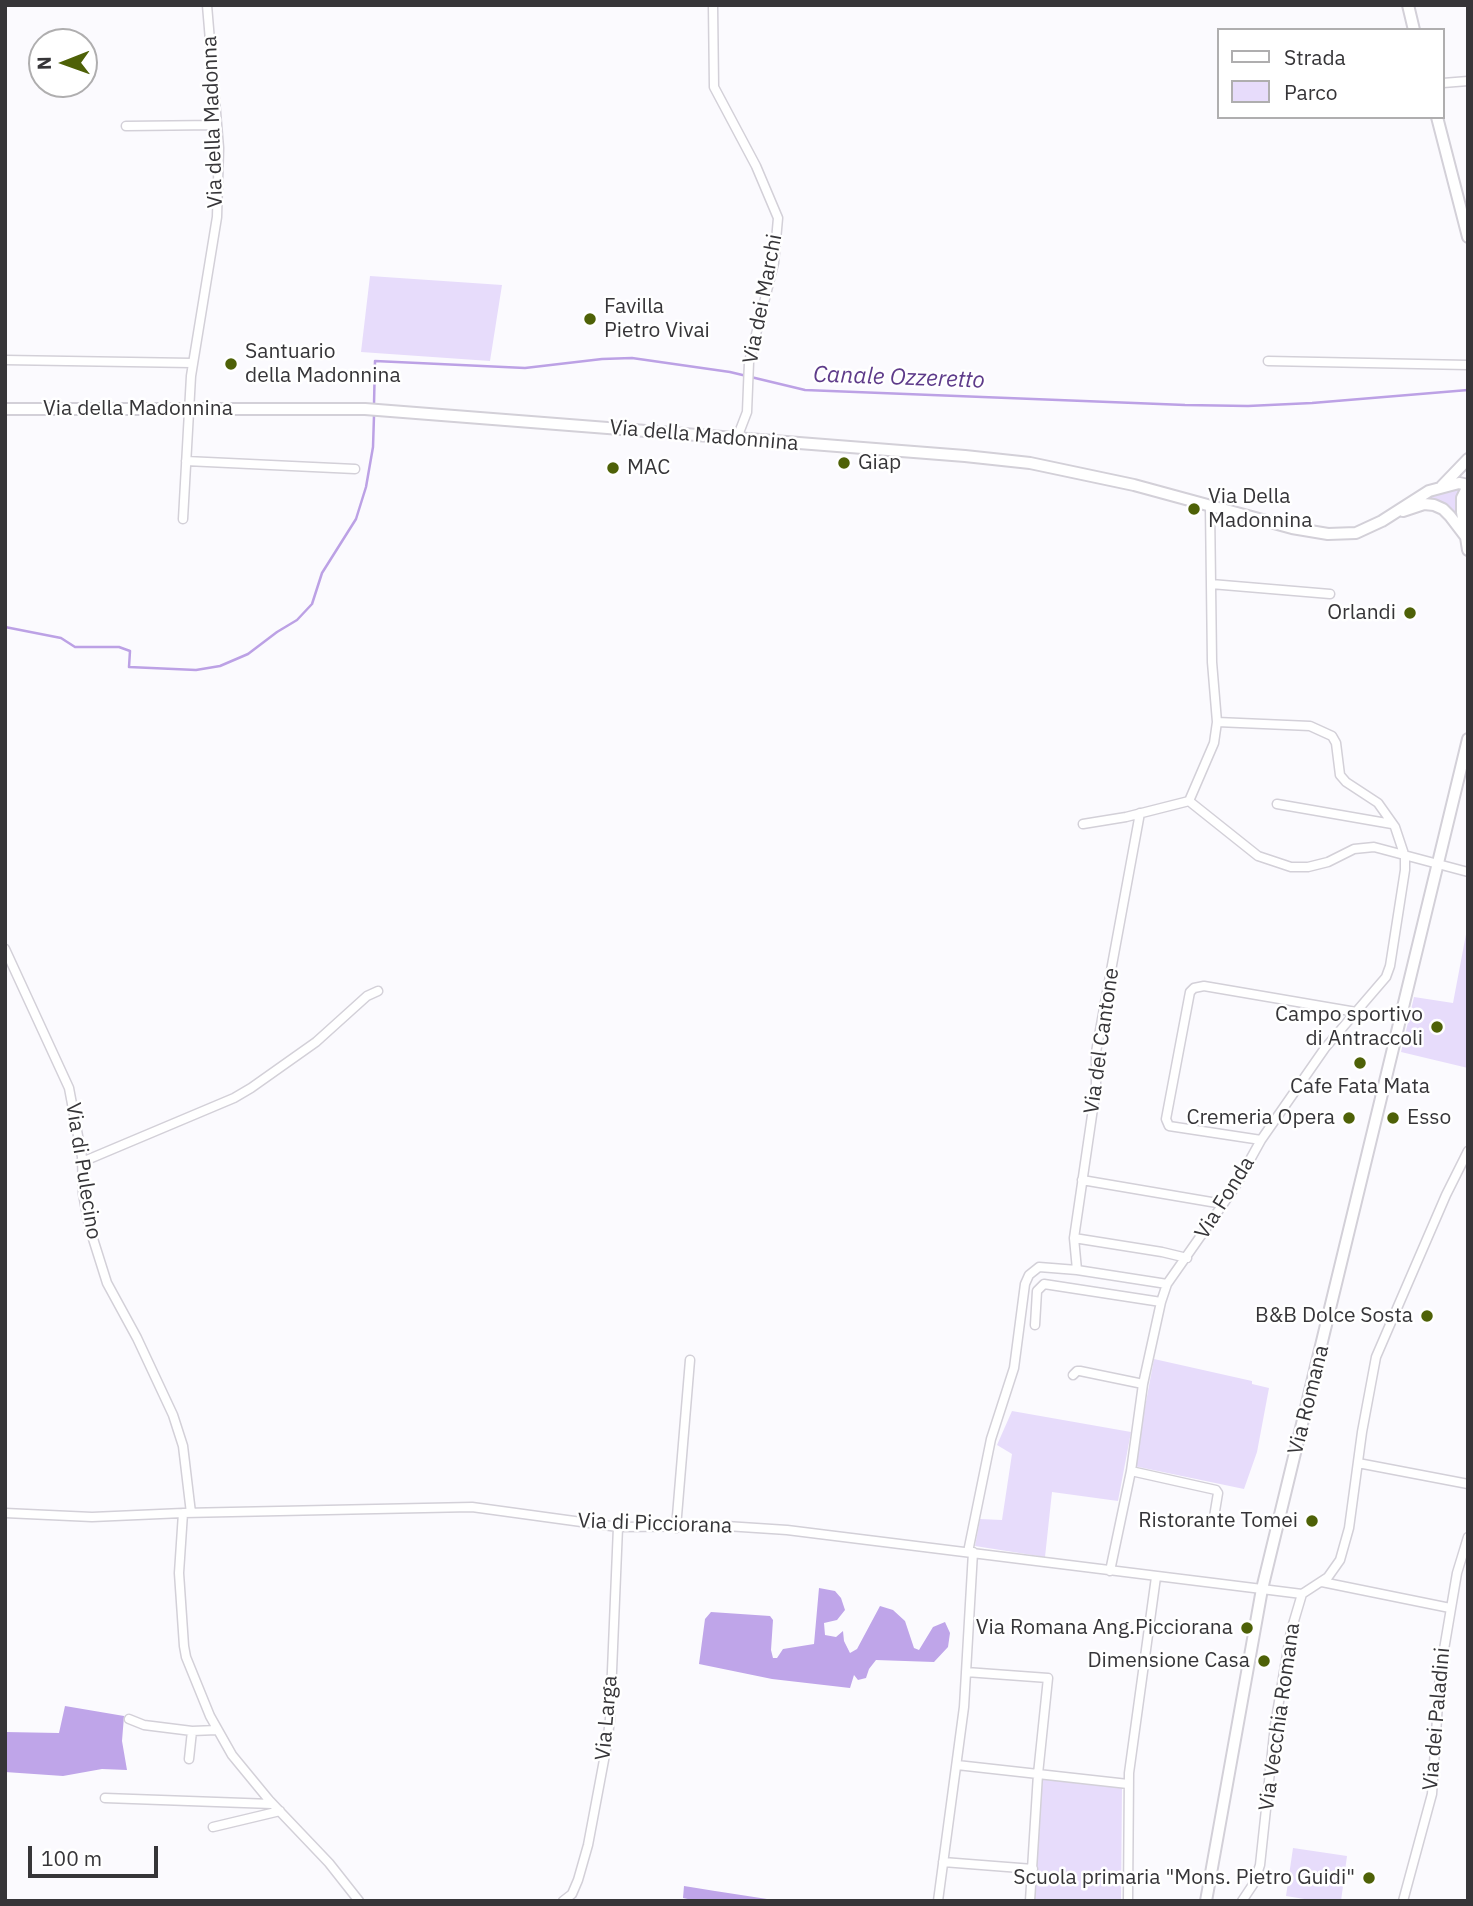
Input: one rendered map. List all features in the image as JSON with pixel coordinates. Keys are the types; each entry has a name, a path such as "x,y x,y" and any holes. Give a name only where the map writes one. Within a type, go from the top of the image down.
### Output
{"street":[{"name":"Via della Madonna","path":"183,519 192,363 217,217 217,125 206,5"},
{"name":"Via dei Marchi","path":"713,5 714,87 755,166 778,218 774,264 751,352 747,412 737,438"},
{"path":"1408,5 1414,28"},
{"path":"1445,83 1468,81"},
{"path":"1438,119 1468,237"},
{"path":"126,126 217,125"},
{"path":"5,360 192,363"},
{"path":"1268,361 1468,365"},
{"name":"Via della Madonnina","path":"5,409 365,409 1030,463 1134,485 1292,528 1328,534 1356,533 1391,516"},
{"path":"1442,486 1468,460"},
{"path":"186,461 355,469"},
{"path":"1391,516 1416,498 1442,486 1460,483 1468,485 1462,498 1468,550"},
{"path":"1391,516 1423,504 1434,505 1450,516 1465,537"},
{"path":"1189,801 1214,743 1217,722 1212,662 1210,507"},
{"path":"1211,584 1330,594"},
{"name":"Via Fonda","path":"1110,1571 1131,1471 1143,1384 1167,1284 1223,1204 1261,1139 1325,1048 1380,988 1390,966 1405,857 1392,824 1378,803 1340,775 1336,743 1323,731 1311,726 1291,724 1217,722"},
{"name":"Via Romana","path":"1206,1901 1262,1589 1468,739"},
{"path":"1083,824 1189,801"},
{"path":"1189,801 1258,856 1291,867 1308,867 1364,846 1382,848 1437,866 1468,872"},
{"path":"1277,804 1392,824"},
{"name":"Via del Cantone","path":"1077,1270 1074,1238 1096,1088 1096,1052 1139,813"},
{"name":"Via di Pulecino","path":"5,949 69,1088 82,1162 83,1194 100,1264 173,1415 183,1446 187,1513 179,1573 186,1657 217,1730 232,1755 272,1804 329,1863 359,1901"},
{"path":"1261,1139 1169,1126 1166,1119 1190,992 1203,986 1356,1012"},
{"path":"82,1162 234,1098 316,1042 367,996 378,991"},
{"name":"Via Vecchia Romana","path":"1243,1899 1255,1883 1260,1865 1286,1654 1302,1594 1322,1582 1333,1571 1342,1553 1349,1528 1376,1357 1446,1195 1468,1151"},
{"path":"1082,1180 1223,1204"},
{"path":"1074,1238 1187,1258"},
{"path":"938,1901 957,1765 966,1672 971,1552 991,1438 1014,1368 1025,1284 1033,1270 1039,1267 1167,1284"},
{"path":"1035,1325 1037,1291 1044,1284 1161,1302"},
{"path":"676,1528 690,1360"},
{"path":"1073,1375 1080,1371 1143,1384"},
{"path":"1358,1463 1468,1484"},
{"path":"1131,1471 1214,1489 1218,1493 1213,1523"},
{"name":"Via di Picciorana","path":"5,1513 92,1517 464,1507 618,1527 726,1526 787,1530 1302,1594"},
{"name":"Via Larga","path":"564,1901 572,1894 578,1880 588,1845 607,1744 618,1527"},
{"name":"Via dei Paladini","path":"1403,1901 1432,1794 1440,1673 1450,1608 1468,1537"},
{"path":"1128,1901 1128,1784 1156,1577"},
{"path":"1322,1582 1450,1608"},
{"path":"966,1672 1048,1678 1038,1774 1030,1901"},
{"path":"128,1719 144,1725 192,1731 217,1730"},
{"path":"189,1759 192,1731"},
{"path":"957,1765 1128,1784"},
{"path":"105,1798 272,1804"},
{"path":"213,1827 280,1811"},
{"path":"943,1862 1033,1869"},
{"path":"1243,1899 1254,1901"}],"green space":[{"path":"370,276 502,285 490,361 361,352"},
{"path":"1460,487 1457,515 1445,506 1424,500 1433,494"},
{"name":"Campo sportivo di Antraccoli","path":"1467,929 1468,1068 1401,1052 1414,997 1453,1003"},
{"path":"1154,1359 1252,1381 1252,1384 1269,1388 1257,1452 1244,1489 1134,1466"},
{"path":"1012,1411 1131,1432 1118,1501 1052,1492 1045,1557 975,1546 980,1519 1002,1520 1012,1454 997,1445"},
{"path":"1041,1779 1122,1786 1121,1901 1033,1901"},
{"path":"1293,1848 1347,1856 1341,1901 1317,1901 1286,1896"}],"shaded area":[{"path":"819,1588 835,1591 841,1598 845,1610 837,1620 824,1623 825,1635 836,1637 843,1631 850,1653 857,1649 880,1606 893,1610 905,1621 914,1648 919,1650 933,1627 945,1622 950,1633 948,1647 934,1662 876,1660 866,1678 858,1680 854,1675 850,1688 772,1679 699,1664 705,1619 711,1612 770,1616 773,1620 773,1658 777,1658 783,1649 814,1644"},
{"path":"65,1706 124,1716 122,1741 127,1770 102,1769 63,1776 5,1772 5,1732 59,1733"},
{"path":"684,1886 780,1901 697,1901 683,1898"}],"waterway":[{"name":"Canale Ozzeretto","path":"374,404 375,361 525,368 632,358 730,372 805,390 1185,405 1312,403 1468,390"},
{"name":"Canale Ozzeretto","path":"5,627 61,638 75,647 119,647 130,651 129,667 196,670 220,666 248,654 297,620 312,604 322,573 356,519 366,487 373,447 374,416"}],"place":[{"name":"Favilla Pietro Vivai","path":"590,319"},
{"name":"Santuario della Madonnina","path":"231,364"},
{"name":"Giap","path":"844,463"},
{"name":"MAC","path":"613,468"},
{"name":"Via Della Madonnina","path":"1194,509"},
{"name":"Orlandi","path":"1410,613"},
{"name":"Campo sportivo di Antraccoli","path":"1437,1027"},
{"name":"Cafe Fata Mata","path":"1360,1063"},
{"name":"Cremeria Opera","path":"1349,1118"},
{"name":"Esso","path":"1393,1118"},
{"name":"B&B Dolce Sosta","path":"1427,1316"},
{"name":"Ristorante Tomei","path":"1312,1521"},
{"name":"Via Romana Ang.Picciorana","path":"1247,1628"},
{"name":"Dimensione Casa","path":"1264,1661"},
{"name":"Scuola primaria \"Mons. Pietro Guidi\"","path":"1369,1878"}]}
